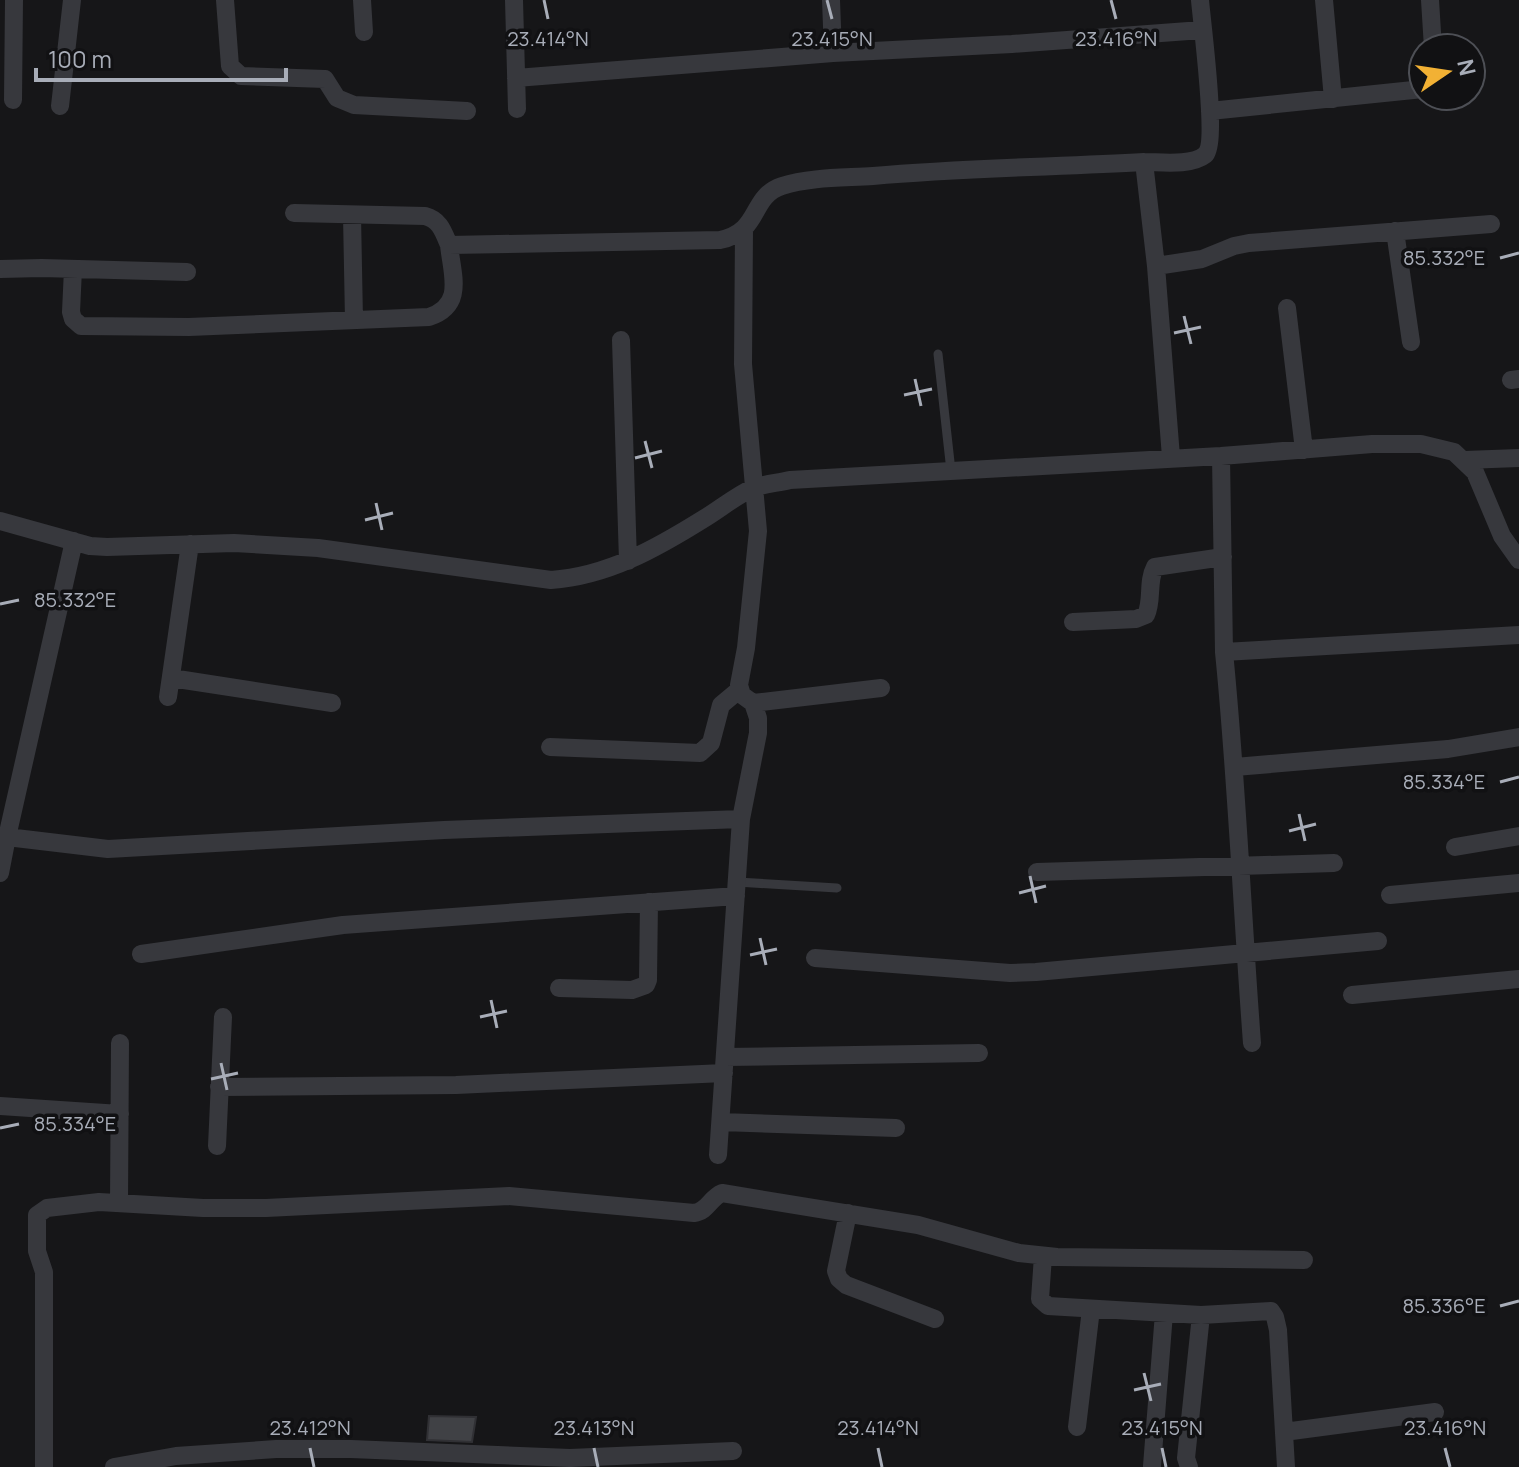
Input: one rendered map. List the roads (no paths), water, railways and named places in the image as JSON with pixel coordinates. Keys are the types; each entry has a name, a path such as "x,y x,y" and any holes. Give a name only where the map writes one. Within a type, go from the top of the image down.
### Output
{"street":[{"path":"13,100 14,0"},
{"path":"60,106 72,0"},
{"path":"225,0 230,66 241,76 325,79 337,98 354,105 467,111"},
{"path":"362,0 364,32"},
{"path":"514,0 517,109"},
{"path":"831,0 833,53"},
{"path":"550,747 700,753 711,743 721,705 739,690 758,531 743,364 744,231 767,194 780,187 802,182 893,174 1195,160 1207,154 1211,146 1200,0"},
{"path":"1324,0 1333,99"},
{"path":"1430,0 1432,32"},
{"path":"516,78 833,53 1202,30"},
{"path":"1210,111 1407,91"},
{"path":"1144,162 1156,266 1171,457"},
{"path":"73,269 71,312 73,319 81,326 189,327 429,317 443,312 450,305 453,296 449,245 434,218 294,213"},
{"path":"352,215 354,320"},
{"path":"1156,266 1202,259 1234,246 1491,224"},
{"path":"449,245 720,240 744,231"},
{"path":"1395,231 1411,342"},
{"path":"0,269 187,272"},
{"path":"1287,308 1304,450"},
{"path":"621,340 628,561"},
{"path":"0,521 107,547 234,543 318,548 551,580 601,572 628,561 682,533 753,488 790,480 1221,456 1372,444 1421,444 1454,452 1465,460 1475,472 1502,536 1519,560"},
{"path":"1221,456 1224,652 1235,767 1252,1043"},
{"path":"1465,460 1519,458"},
{"path":"0,873 74,541"},
{"path":"168,697 190,544"},
{"path":"1073,622 1136,619 1146,615 1150,607 1151,574 1155,567 1223,557"},
{"path":"1224,652 1519,635"},
{"path":"171,678 332,703"},
{"path":"753,703 881,688"},
{"path":"718,1155 741,819 758,733 758,718 753,703 739,690"},
{"path":"1235,767 1448,749 1519,737"},
{"path":"7,837 108,849 444,830 741,819"},
{"path":"1455,847 1519,836"},
{"path":"1037,872 1334,863"},
{"path":"1390,895 1519,883"},
{"path":"141,954 343,925 649,902 736,889"},
{"path":"559,988 632,990 646,985 649,902"},
{"path":"815,958 1010,973 1074,971 1378,941"},
{"path":"1352,995 1519,979"},
{"path":"217,1146 223,1017"},
{"path":"119,1202 120,1043"},
{"path":"219,1087 456,1085 724,1065 979,1053"},
{"path":"0,1106 120,1114"},
{"path":"721,1122 896,1128"},
{"path":"44,1467 44,1272 37,1251 37,1215 47,1208 119,1202 203,1208 266,1208 509,1196 694,1213 707,1208 715,1196 722,1193 918,1225 1019,1253 1043,1256 1304,1260"},
{"path":"848,1213 836,1271 839,1279 846,1285 935,1319"},
{"path":"1043,1256 1040,1291 1043,1304 1053,1307 1201,1315 1271,1311 1278,1330 1284,1467"},
{"path":"1077,1427 1091,1309"},
{"path":"1152,1466 1164,1313"},
{"path":"1189,1467 1186,1458 1201,1315"},
{"path":"1284,1432 1435,1412"},
{"path":"114,1467 176,1456 276,1449 570,1458 733,1451"}],"lane":[{"path":"938,354 951,471"},
{"path":"736,889 837,888"}]}
